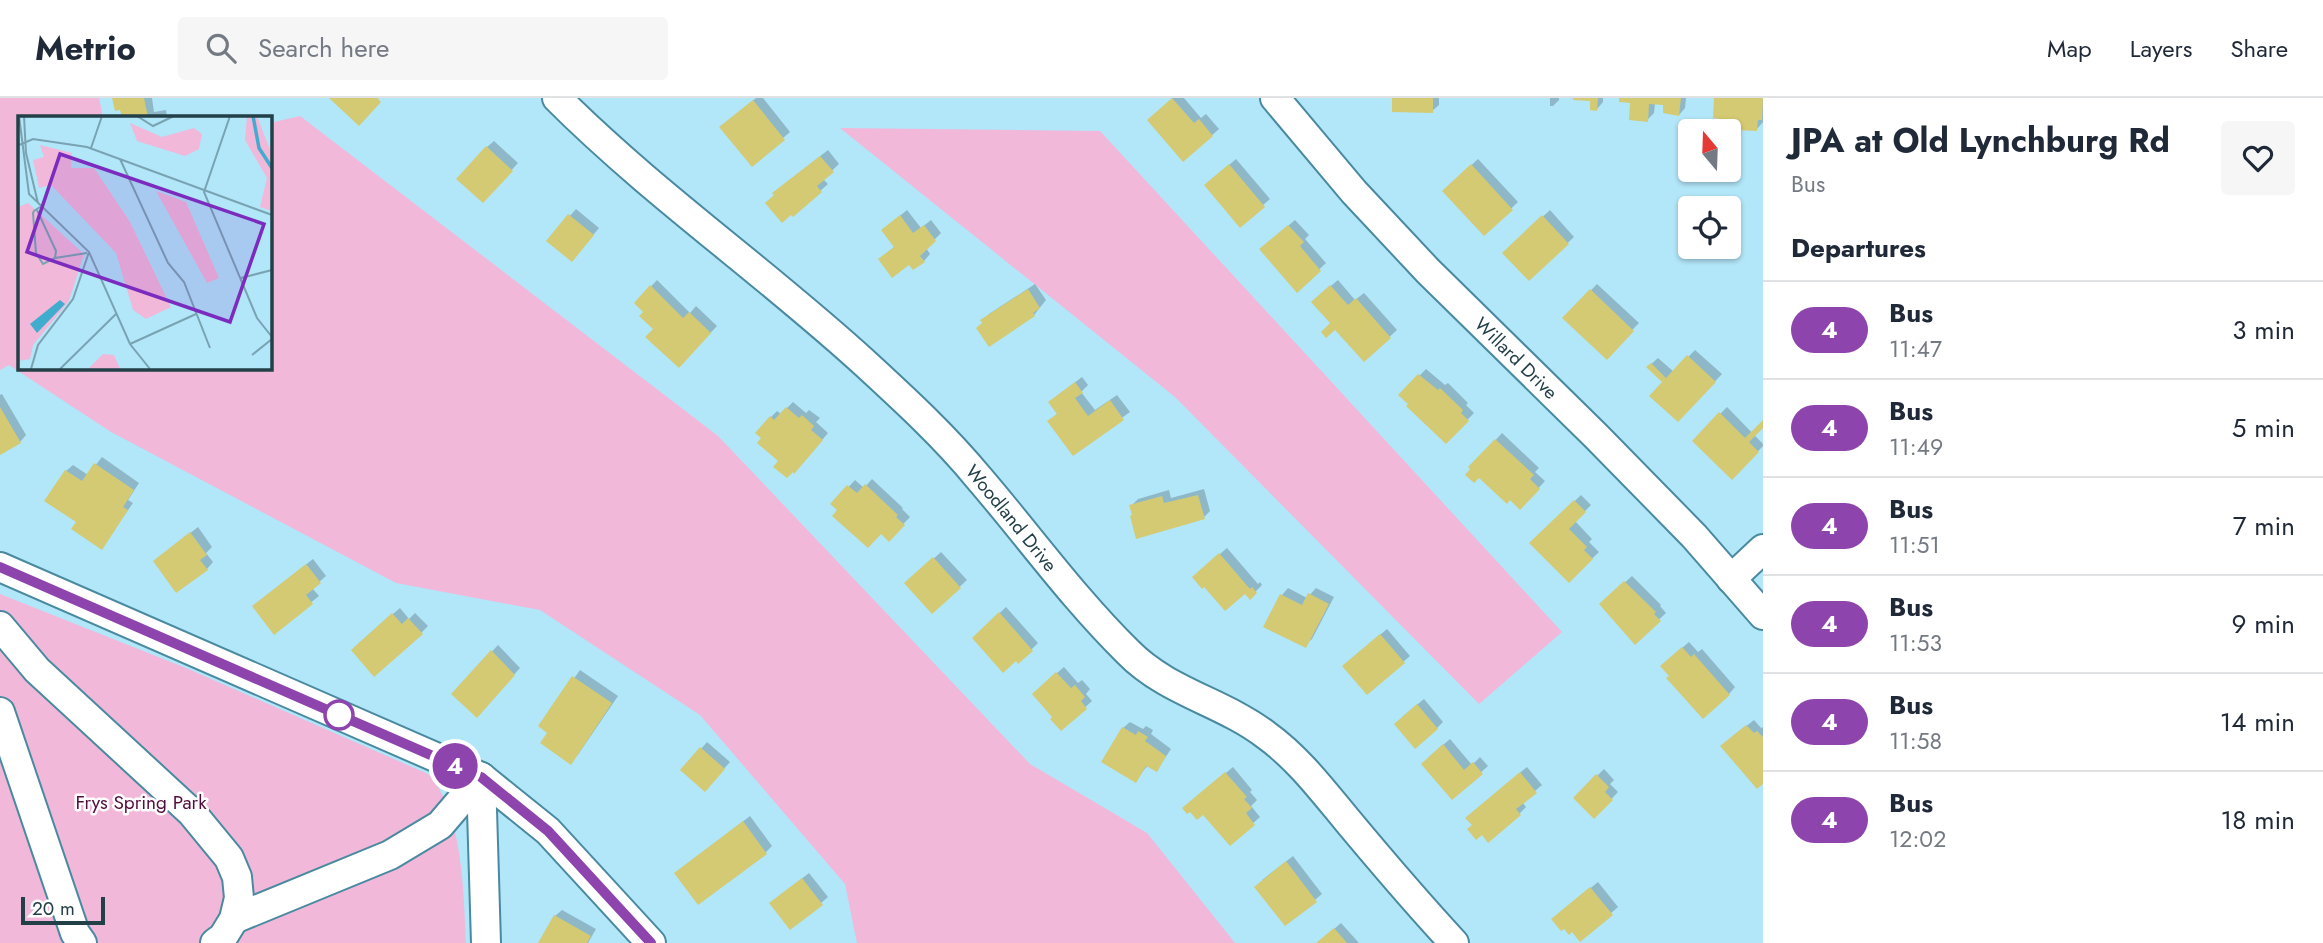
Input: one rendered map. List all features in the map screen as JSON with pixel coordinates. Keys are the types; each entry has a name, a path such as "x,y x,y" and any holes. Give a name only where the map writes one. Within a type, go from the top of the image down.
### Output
{"street":[{"name":"Woodland Drive","path":"556,98 655,189 769,279 898,395 977,475 1060,576 1129,654 1160,678 1231,712 1267,735 1299,763 1454,943"},
{"name":"Willard Drive","path":"1275,98 1354,192 1427,271 1694,536 1763,615"},
{"path":"1731,579 1763,549"},
{"path":"0,567 481,777 548,831 651,943"},
{"path":"0,625 37,670 192,813 229,858 237,877 239,898 234,919 223,937 215,943"},
{"path":"0,712 75,933 82,943"},
{"path":"234,919 390,855 440,825 481,777"},
{"path":"481,777 486,943"}],"green space":[{"path":"0,98 99,98 103,116 18,116 18,369 271,369 271,123 300,116 718,436 1030,764 1147,833 1235,943 857,943 845,884 700,715 540,610 396,583 111,432 9,365 0,370"},
{"path":"840,128 1100,131 1562,632 1479,704 1175,397"},
{"name":"Frys Spring Park","path":"0,594 186,668 428,774 440,790 455,831 462,878 466,943 0,943"}],"building":[{"path":"112,98 144,98 148,116 122,116 120,110 115,111"},
{"path":"329,98 379,98 381,102 359,126"},
{"path":"1172,98 1194,123 1199,119 1213,136 1183,162 1147,120"},
{"path":"1392,98 1433,98 1433,113 1392,112"},
{"path":"1573,98 1598,98 1597,111 1590,110 1590,101"},
{"path":"1619,98 1681,98 1679,116 1663,113 1663,105 1649,104 1648,122 1629,120 1630,103 1619,102"},
{"path":"1714,98 1763,98 1762,120 1758,120 1757,131 1741,130 1741,119 1713,118"},
{"path":"753,100 785,140 752,167 719,127"},
{"path":"486,146 513,171 483,203 456,179"},
{"path":"820,156 834,172 817,186 822,192 782,223 765,203 774,195 772,193"},
{"path":"1229,164 1265,207 1240,228 1204,185"},
{"path":"1471,164 1513,210 1484,236 1442,191"},
{"path":"568,214 594,235 572,262 546,241"},
{"path":"900,215 913,233 924,225 936,241 920,256 925,262 913,270 909,265 892,278 878,259 894,247 881,230"},
{"path":"1542,215 1569,244 1529,281 1502,253"},
{"path":"1288,225 1304,242 1300,246 1321,271 1297,293 1259,249"},
{"path":"650,285 683,318 689,312 711,333 679,368 645,337 653,329 639,316 643,312 634,303"},
{"path":"1330,285 1348,305 1356,298 1391,338 1364,362 1335,330 1326,338 1321,332 1330,323 1311,302"},
{"path":"1028,289 1040,308 1033,313 1035,316 989,347 976,328 982,323 980,320"},
{"path":"1590,289 1634,331 1607,360 1562,318"},
{"path":"1687,355 1716,382 1678,422 1649,396 1662,382 1646,367 1651,363 1666,378"},
{"path":"1418,374 1438,390 1440,388 1463,410 1461,413 1469,421 1446,444 1398,395"},
{"path":"1075,382 1083,393 1075,398 1088,416 1110,400 1124,420 1073,456 1047,421 1057,414 1048,402"},
{"path":"0,407 21,443 0,455"},
{"path":"786,407 799,418 802,415 814,426 811,430 823,440 794,474 793,472 787,478 773,467 778,461 757,443 761,438 755,433 770,416 774,420"},
{"path":"1719,412 1745,438 1763,420 1763,428 1749,442 1759,452 1732,480 1692,441"},
{"path":"1495,439 1534,475 1530,479 1540,489 1520,510 1510,500 1507,504 1479,478 1474,483 1465,475 1470,469 1468,467"},
{"path":"94,463 134,490 123,507 128,510 102,550 71,529 76,522 44,501 65,470 82,481"},
{"path":"865,484 905,525 889,542 881,534 868,548 832,516 837,510 830,504 847,485 857,493"},
{"path":"1198,495 1205,519 1136,539 1129,505 1162,496 1164,503"},
{"path":"1574,500 1586,512 1569,529 1587,547 1584,550 1593,559 1569,583 1529,543"},
{"path":"190,532 207,555 200,560 208,570 176,593 153,561"},
{"path":"1219,553 1250,589 1252,587 1257,593 1250,600 1245,594 1225,611 1192,577"},
{"path":"933,557 961,588 932,614 904,583"},
{"path":"306,564 321,583 306,595 313,604 274,635 252,606"},
{"path":"1624,581 1656,612 1654,614 1661,621 1635,645 1599,604"},
{"path":"1308,593 1329,604 1306,648 1263,627 1280,594 1302,605"},
{"path":"999,612 1033,651 1003,673 972,638"},
{"path":"392,613 402,624 408,618 423,634 374,677 351,650"},
{"path":"1380,634 1405,663 1367,695 1342,666"},
{"path":"1682,647 1691,657 1694,654 1730,695 1703,719 1666,678 1669,676 1660,666"},
{"path":"491,650 515,675 477,718 451,694"},
{"path":"1056,672 1071,688 1075,685 1085,697 1081,701 1087,709 1061,731 1032,694"},
{"path":"572,676 612,703 571,765 540,743 547,733 538,726"},
{"path":"1417,704 1438,729 1415,749 1394,724"},
{"path":"1746,725 1763,737 1763,784 1757,789 1720,746"},
{"path":"1122,727 1136,735 1138,731 1148,737 1145,741 1166,756 1157,772 1146,766 1136,783 1101,762"},
{"path":"1443,744 1464,770 1473,762 1483,774 1452,800 1421,764"},
{"path":"700,747 725,769 705,792 680,770"},
{"path":"1225,772 1247,797 1244,799 1252,808 1246,813 1255,825 1230,846 1203,815 1197,820 1182,808"},
{"path":"1520,772 1537,793 1516,809 1521,815 1488,843 1482,835 1476,840 1467,829 1472,825 1465,818"},
{"path":"1596,774 1609,787 1605,792 1613,800 1594,819 1573,798"},
{"path":"743,821 767,854 698,905 674,873"},
{"path":"1286,861 1317,902 1285,926 1254,887"},
{"path":"802,878 823,905 790,930 769,903"},
{"path":"1590,887 1613,915 1580,942 1572,932 1569,935 1564,929 1561,931 1551,919"},
{"path":"554,915 591,936 587,943 538,943"},
{"path":"1334,928 1347,943 1316,943"}],"bus line":[{"name":"4","path":"0,567 481,777 548,831 651,943"}]}
